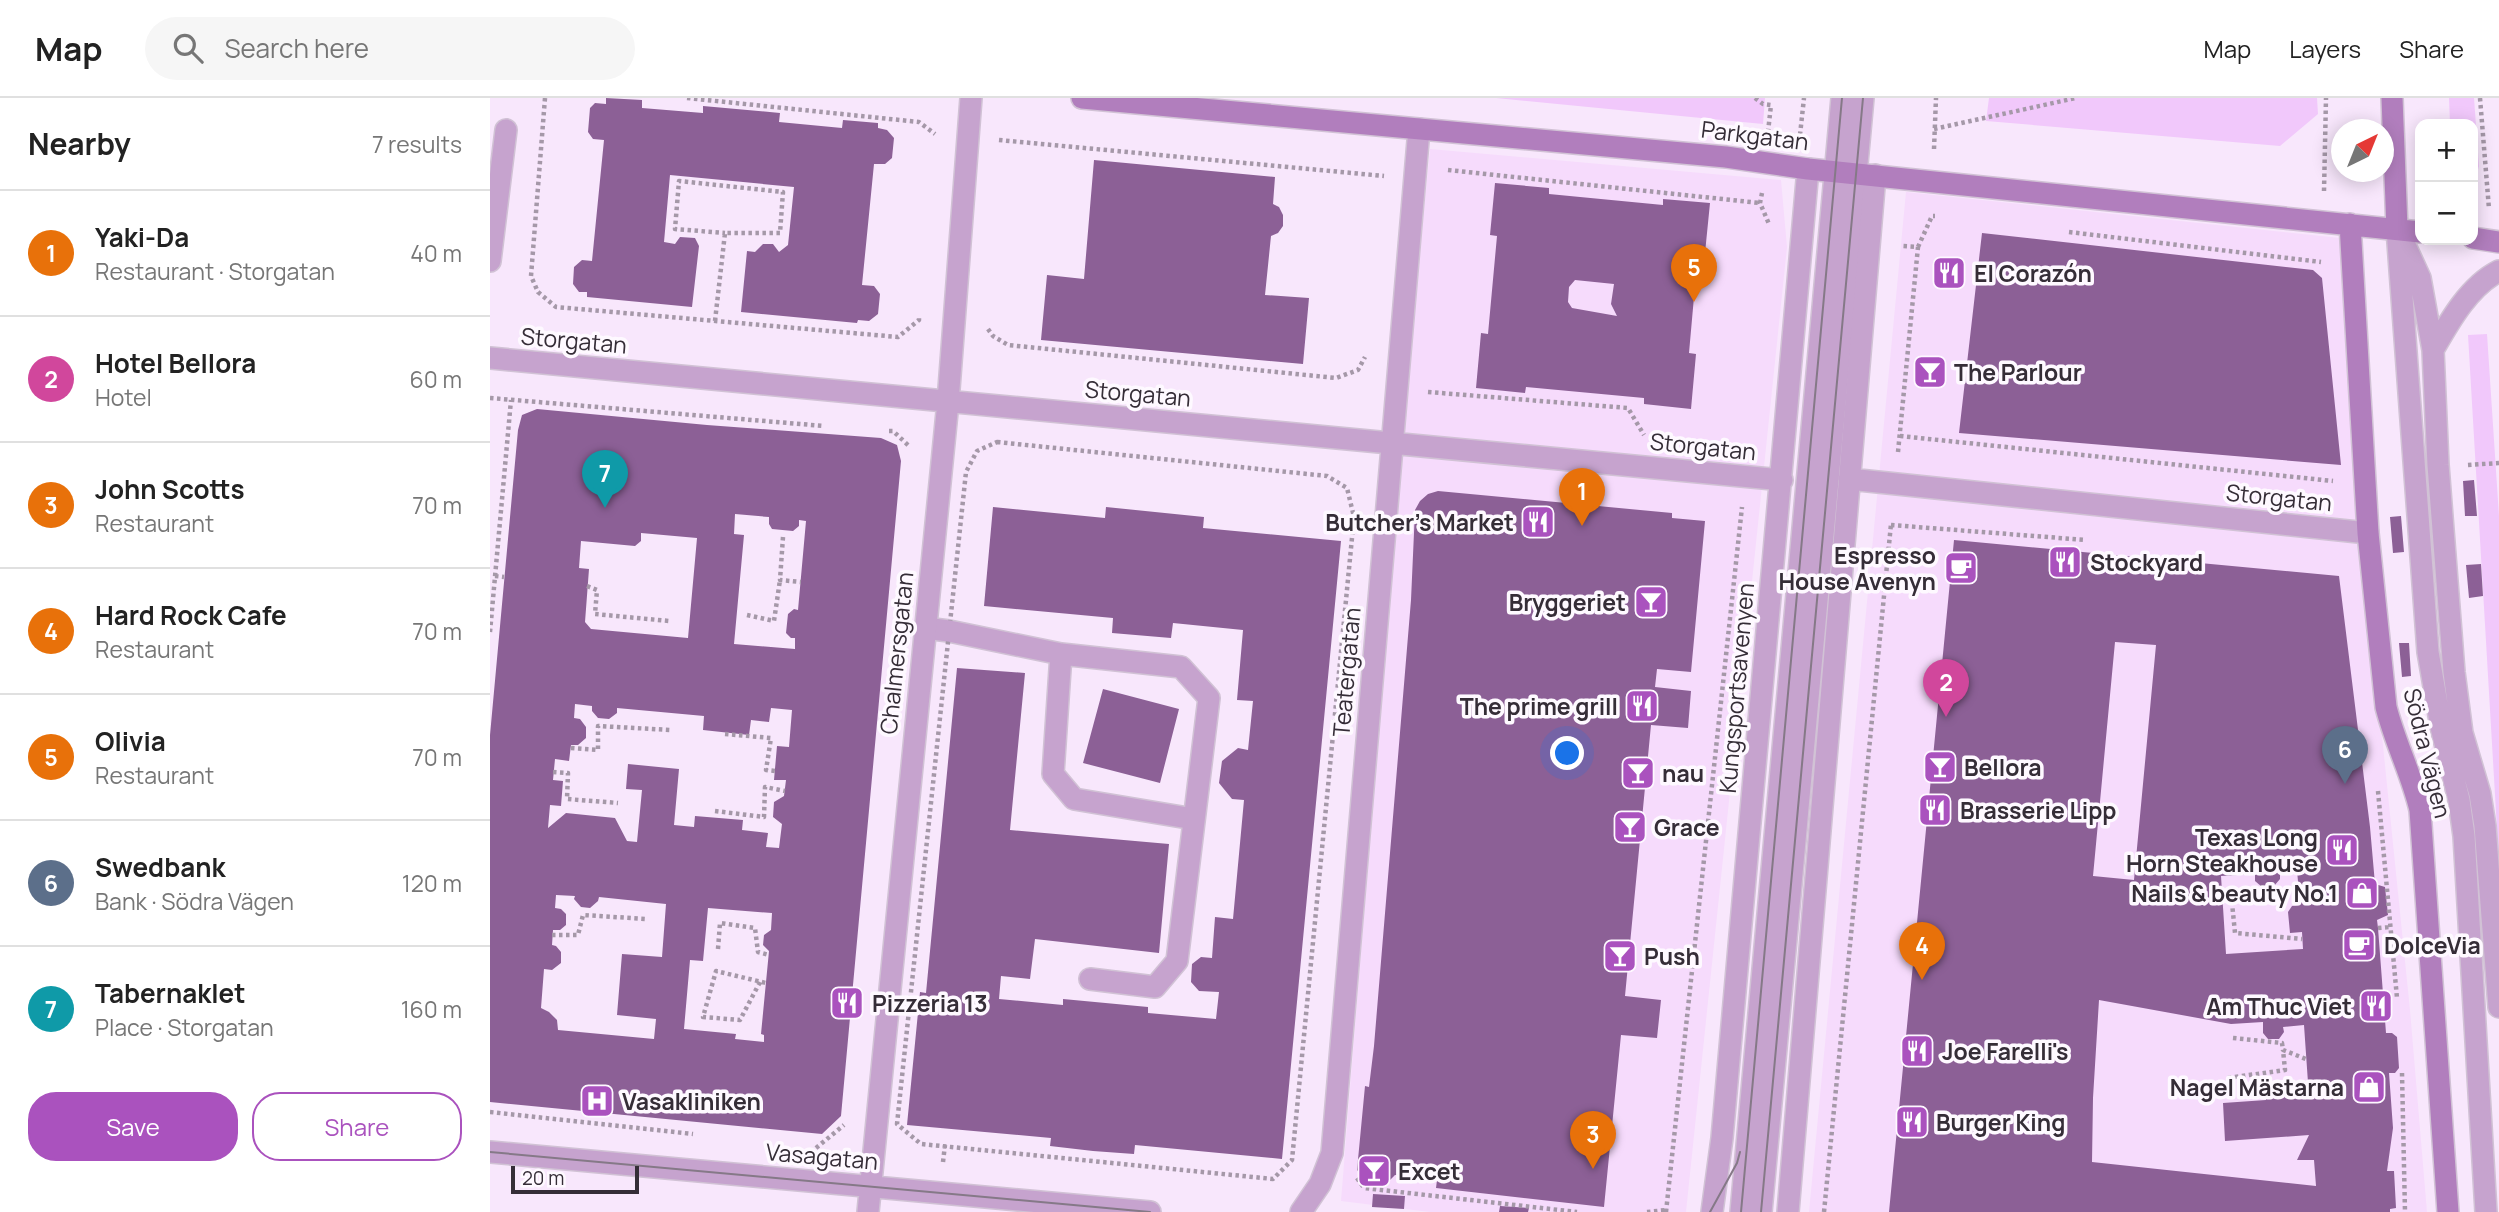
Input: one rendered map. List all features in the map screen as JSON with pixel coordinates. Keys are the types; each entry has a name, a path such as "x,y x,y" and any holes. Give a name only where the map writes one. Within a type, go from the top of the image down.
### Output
{"main road":[{"name":"Parkgatan","path":"1082,98 1765,162 1808,169 2415,231"},
{"path":"2392,98 2398,229"},
{"name":"Södra Vägen","path":"2350,224 2368,533 2386,707 2391,729 2414,785 2420,810 2448,1212"}],"street":[{"name":"Chalmersgatan","path":"868,1212 948,402 971,98"},
{"path":"1741,1212 1842,98"},
{"path":"1788,1212 1849,479 1866,174 1863,98"},
{"name":"Teatergatan","path":"1301,1212 1320,1184 1332,1153 1419,129"},
{"path":"490,261 506,130"},
{"name":"Kungsportsavenyen","path":"1712,1212 1722,1138 1808,169"},
{"path":"1761,1212 1836,383 1866,174"},
{"path":"2398,229 2420,278 2433,349 2438,465 2454,672 2462,733 2480,794 2485,826 2499,1007"},
{"path":"2398,229 2428,652 2464,836 2486,1212"},
{"path":"2433,349 2449,322 2473,292 2499,271"},
{"name":"Storgatan","path":"490,358 1782,480"},
{"name":"Storgatan","path":"1849,479 2368,533"},
{"path":"925,628 1062,654 1181,667 1209,698 1177,961 1155,988 1090,979"},
{"path":"1062,654 1053,774 1074,799 1194,819"},
{"name":"Vasagatan","path":"490,1152 1150,1212"}],"path":[{"path":"545,98 530,276 538,292 556,307 898,337 919,320 920,307"},
{"path":"687,98 919,122 936,133 999,140 1383,176 1446,170 1760,203"},
{"path":"1755,98 1763,104 1771,105"},
{"path":"1771,98 1760,203 1772,233"},
{"path":"1934,130 2076,98"},
{"path":"2322,262 2326,98"},
{"path":"2480,98 2488,240"},
{"path":"934,146 936,133"},
{"path":"997,154 999,140"},
{"path":"1382,189 1383,176"},
{"path":"679,181 782,192 780,233 725,233 674,229 679,181"},
{"path":"1918,247 1932,216 1946,218"},
{"path":"2057,231 2322,262 2329,269"},
{"path":"715,321 725,233"},
{"path":"986,327 993,336 1008,345 1336,378 1359,370 1366,355"},
{"path":"1423,391 1628,408 1645,438"},
{"path":"490,398 824,426"},
{"path":"490,632 511,400"},
{"path":"879,430 892,431 908,443 911,453"},
{"path":"1899,436 2345,482"},
{"path":"1647,1212 1666,1211 1745,477"},
{"path":"1891,525 2098,541"},
{"path":"747,615 774,621 783,537"},
{"path":"495,576 505,577"},
{"path":"780,580 801,582"},
{"path":"587,586 597,590 595,614 669,621"},
{"path":"571,748 598,750 598,726 671,730"},
{"path":"724,734 771,738 766,770 775,771"},
{"path":"553,772 568,773 567,799 618,803"},
{"path":"715,811 764,817 765,787 785,791"},
{"path":"2377,789 2398,1010"},
{"path":"2264,887 2231,893 2235,933 2302,939"},
{"path":"552,935 578,935 583,915 646,919"},
{"path":"718,949 720,923 755,928 758,952 768,955"},
{"path":"2378,928 2390,927"},
{"path":"760,982 740,1020 703,1017 716,971 766,983"},
{"path":"2228,1078 2285,1070 2282,1043 2233,1038"},
{"path":"2283,1050 2306,1059"},
{"path":"2402,1064 2405,1212"},
{"path":"490,1112 697,1135"},
{"path":"805,1147 817,1148 847,1122"},
{"path":"1352,1172 1364,1188 1577,1212"}],"shaded area":[{"path":"1496,98 1765,98 1763,124"},
{"path":"1989,98 2317,98 2318,114 2280,146 1986,121"},
{"path":"2449,98 2474,98 2476,119 2450,119"},
{"path":"1430,149 1781,180 1787,247 1686,1212 1430,1212 1341,1201 1405,402"},
{"path":"1906,192 2340,238 2368,599 2410,1010 2427,1212 1809,1212"},
{"path":"2487,334 2499,516 2499,863 2468,335"}],"building":[{"path":"606,98 642,100 642,108 703,113 703,106 780,113 779,122 842,128 843,120 878,123 878,128 887,130 894,138 892,158 885,164 874,164 862,285 874,286 880,294 878,314 869,321 858,320 857,323 741,312 747,251 755,252 763,244 773,244 779,252 788,245 794,187 670,175 664,242 675,244 680,237 695,238 699,246 692,307 587,297 587,292 579,292 573,284 574,267 582,260 592,261 604,140 593,139 588,132 590,108 595,103 606,104"},
{"path":"1094,160 1275,177 1273,204 1279,207 1283,215 1283,226 1278,233 1271,236 1265,295 1309,298 1303,364 1041,340 1047,275 1084,279"},
{"path":"1495,183 1549,188 1549,194 1663,205 1663,199 1710,203 1705,253 1698,252 1689,353 1696,354 1691,409 1644,404 1644,398 1526,387 1525,393 1476,388 1481,333 1488,334 1497,236 1490,235","holes":["1575,280 1614,284 1611,304 1617,316 1572,308 1568,302 1569,287"]},
{"path":"1982,233 2313,270 2322,278 2341,465 1959,433"},
{"path":"537,409 881,438 897,445 901,461 841,1116 822,1134 490,1102 490,735 518,430 522,415","holes":["735,514 769,517 772,529 793,531 799,526 799,520 806,521 798,610 794,609 788,614 786,633 795,638 795,649 734,644 744,535 734,534","641,533 697,538 688,638 591,629 585,622 589,569 579,568 581,541 635,546 641,541","575,704 592,706 592,711 598,718 609,719 617,713 617,708 704,716 703,730 749,735 751,720 769,722 771,708 792,710 789,747 777,746 774,780 786,780 784,796 774,802 773,817 782,824 779,848 766,847 768,833 742,830 743,820 695,816 694,827 674,825 679,769 628,764 626,789 642,790 637,842 627,841 615,818 566,813 548,828 550,805 561,806 563,781 553,780 555,759 569,761 571,745 578,745 586,738 586,727 580,719 574,718","556,895 575,896 574,899 581,907 590,908 599,897 666,904 662,957 622,954 617,1015 656,1019 654,1039 558,1030 557,1020 541,1008 544,969 552,970 561,963 561,952 552,945 553,930 560,930 566,925 566,914 555,908","708,908 772,913 771,930 764,935 763,945 769,951 761,1034 764,1035 764,1042 735,1039 736,1034 684,1029 690,960 703,961"]},
{"path":"2474,480 2477,516 2465,516 2463,481"},
{"path":"1438,491 1672,513 1672,518 1705,521 1691,672 1657,669 1655,687 1691,691 1688,728 1651,725 1625,996 1661,1000 1657,1038 1621,1035 1604,1207 1436,1188 1437,1180 1395,1175 1385,1185 1366,1182 1357,1170 1365,1086 1369,1087 1374,1046 1411,600 1415,510 1428,494"},
{"path":"993,507 1105,518 1106,507 1204,517 1203,528 1341,541 1282,1159 1135,1145 1134,1154 1093,1151 1050,1146 1051,1138 907,1125 920,992 926,993 957,668 1025,673 1010,830 1169,844 1159,953 1035,939 1030,979 1001,976 999,999 1063,1005 1063,999 1148,1007 1148,1013 1216,1019 1219,992 1199,991 1191,982 1192,964 1201,957 1212,958 1215,917 1233,919 1244,800 1232,799 1219,783 1222,761 1238,748 1248,750 1253,701 1237,700 1243,630 1173,623 1171,638 1112,633 1113,618 984,606"},
{"path":"2401,516 2404,552 2393,553 2390,517"},
{"path":"1954,540 2339,576 2375,884 2385,887 2388,915 2377,920 2386,1033 2397,1037 2399,1068 2395,1073 2389,1073 2393,1128 2387,1171 2394,1171 2396,1208 2390,1209 2390,1212 1889,1212","holes":["2115,642 2156,645 2134,880 2093,876","2297,870 2300,905 2292,906 2288,912 2290,933 2302,932 2303,949 2226,954 2221,876 2255,874 2255,881 2262,887 2274,886 2280,879 2280,872","2099,1000 2231,1024 2263,1022 2263,1033 2268,1039 2279,1039 2284,1032 2283,1027 2304,1025 2309,1097 2289,1098 2289,1092 2283,1086 2271,1087 2266,1093 2266,1100 2223,1103 2225,1141 2309,1135 2297,1160 2314,1160 2316,1186 2092,1162"]},
{"path":"2481,564 2483,596 2469,598 2466,565"},
{"path":"2399,643 2409,643 2411,676 2402,677"},
{"path":"1103,689 1179,709 1160,783 1083,763"},
{"path":"1373,1194 1405,1196 1404,1209 1372,1207"},
{"path":"1500,1206 1529,1208 1528,1212 1499,1212"}],"tram line":[{"path":"1741,1212 1842,98"},
{"path":"1761,1212 1863,98"},
{"path":"490,1152 1150,1212"},
{"path":"1710,1212 1737,1163 1740,1152"}],"place":[{"name":"El Corazón","path":"1949,273"},
{"name":"Olivia","path":"1694,302"},
{"name":"The Parlour","path":"1930,372"},
{"name":"Tabernaklet","path":"605,508"},
{"name":"Butcher's Market","path":"1538,522"},
{"name":"Yaki-Da","path":"1582,526"},
{"name":"Stockyard","path":"2065,562"},
{"name":"Espresso House Avenyn","path":"1961,568"},
{"name":"Bryggeriet","path":"1651,602"},
{"name":"The prime grill","path":"1642,706"},
{"name":"Hotel Bellora","path":"1946,717"},
{"name":"Bellora","path":"1940,767"},
{"name":"nau","path":"1638,773"},
{"name":"Swedbank","path":"2345,784"},
{"name":"Brasserie Lipp","path":"1935,810"},
{"name":"Grace","path":"1630,827"},
{"name":"Texas Long Horn Steakhouse","path":"2342,850"},
{"name":"Nails & beauty No.1","path":"2362,893"},
{"name":"DolceVia","path":"2359,945"},
{"name":"Push","path":"1620,956"},
{"name":"Hard Rock Cafe","path":"1922,980"},
{"name":"Pizzeria 13","path":"847,1003"},
{"name":"Am Thuc Viet","path":"2376,1006"},
{"name":"Joe Farelli's","path":"1917,1051"},
{"name":"Nagel Mästarna","path":"2369,1087"},
{"name":"Vasakliniken","path":"597,1101"},
{"name":"Burger King","path":"1912,1122"},
{"name":"John Scotts","path":"1593,1169"},
{"name":"Excet","path":"1374,1171"}]}
